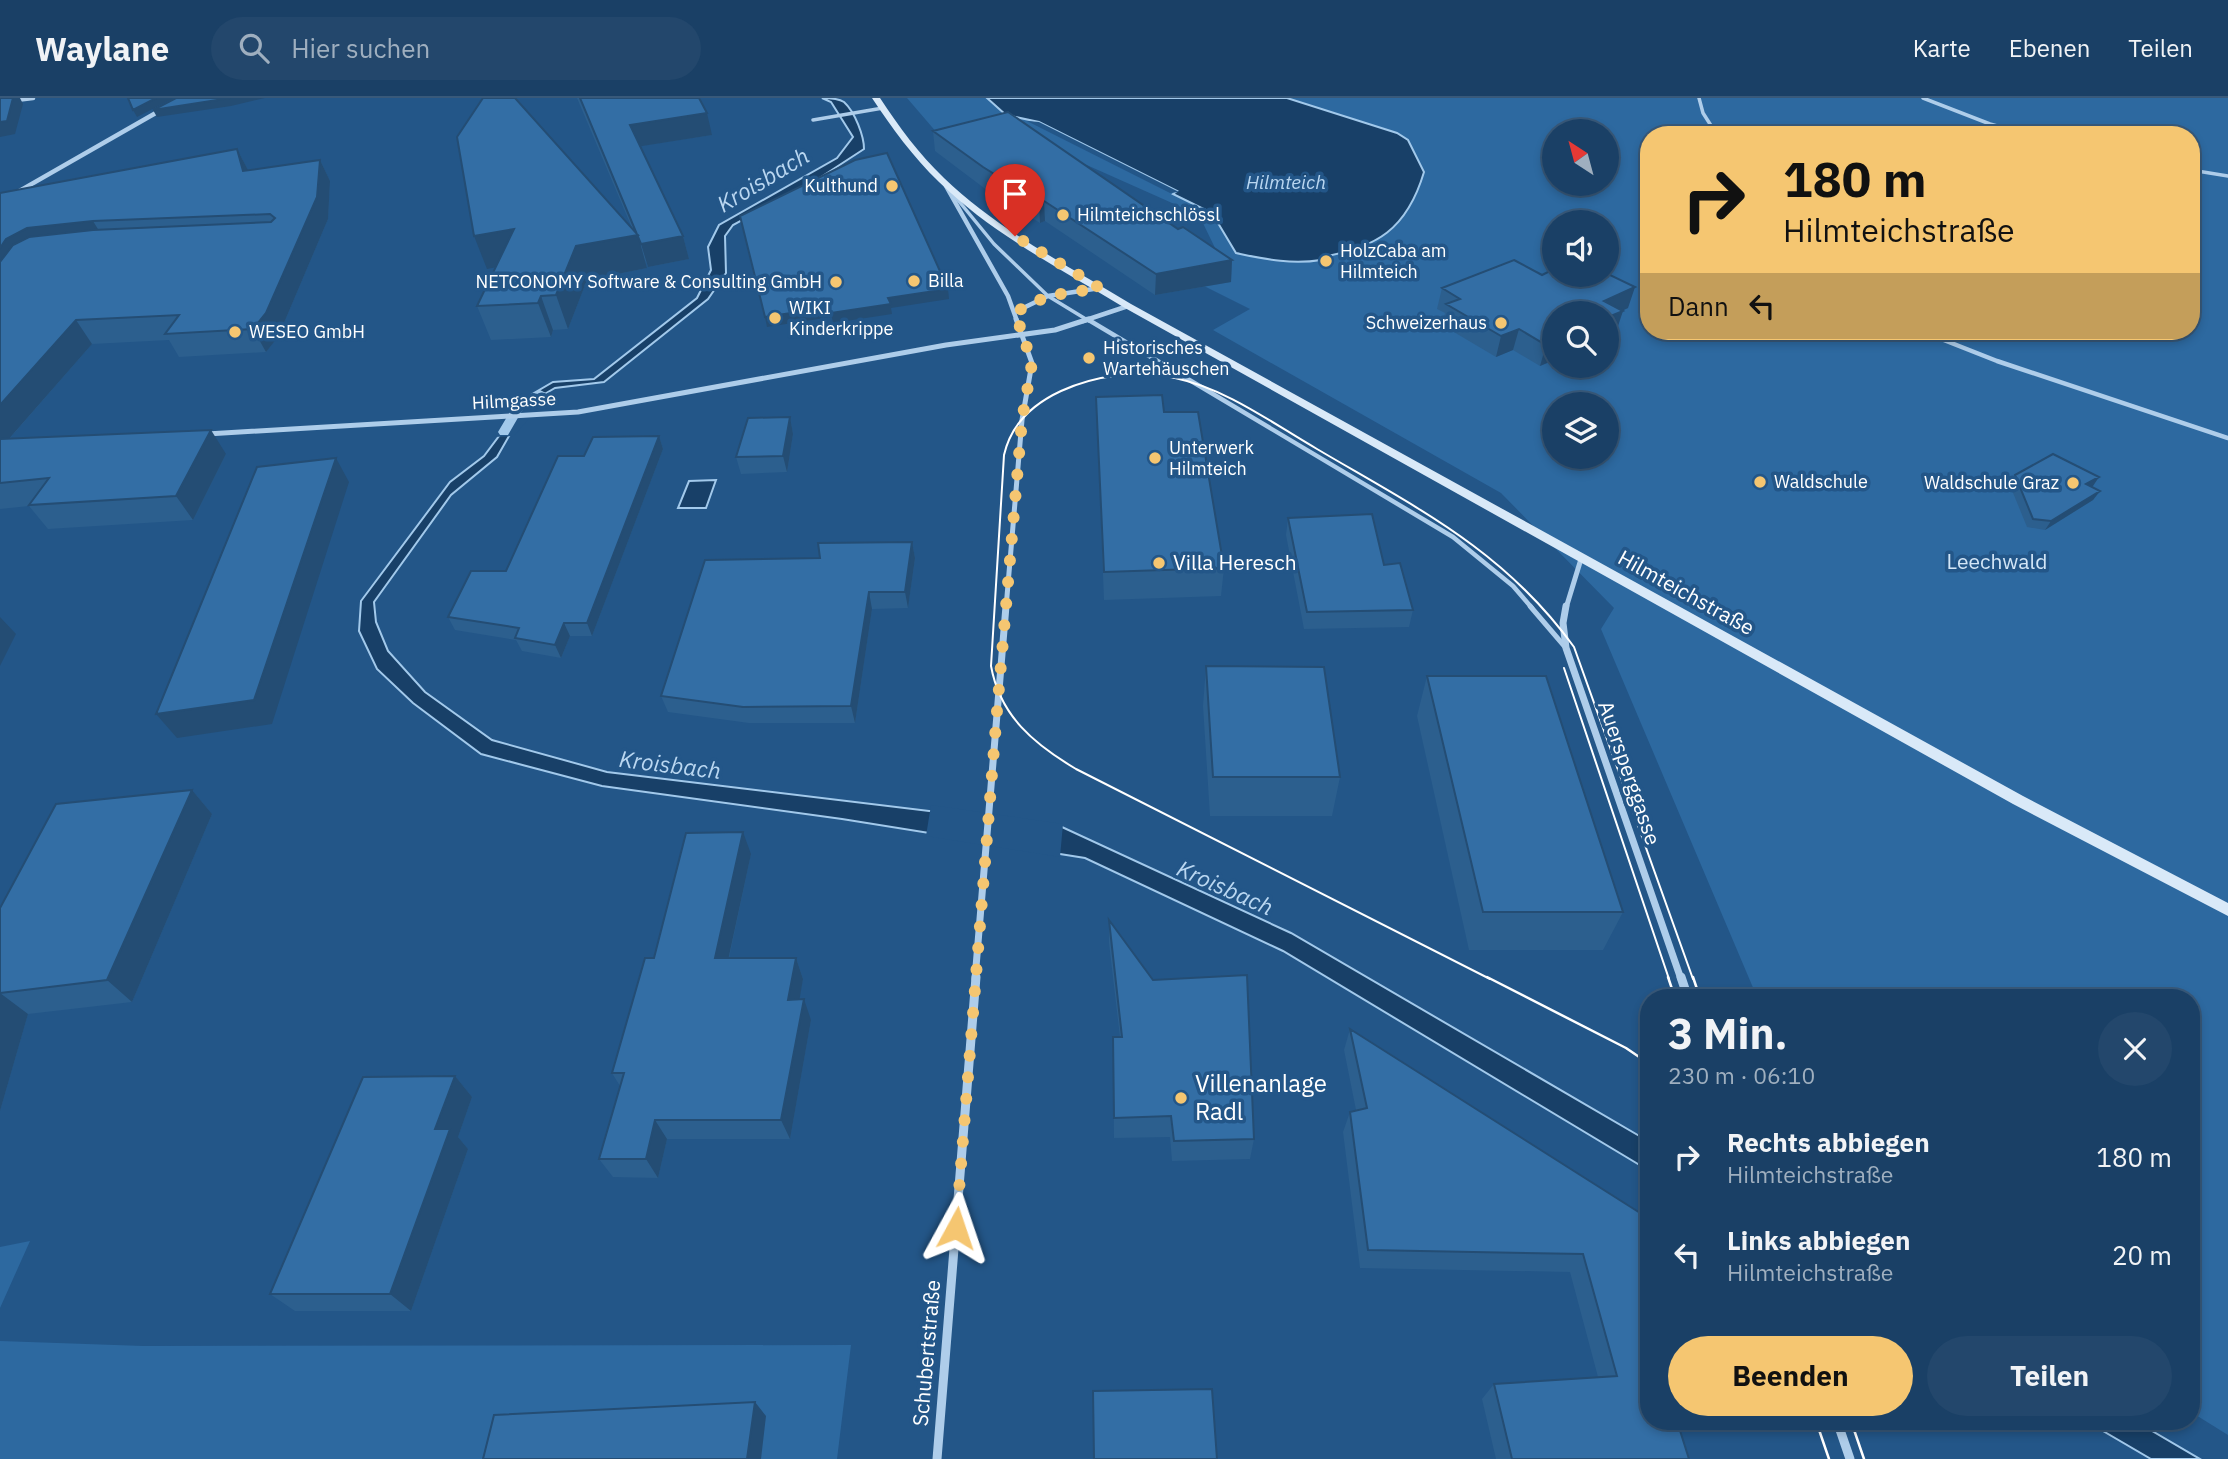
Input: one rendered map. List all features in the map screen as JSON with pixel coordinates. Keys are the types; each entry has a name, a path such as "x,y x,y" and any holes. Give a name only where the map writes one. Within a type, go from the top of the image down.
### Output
{"main road":[{"name":"Hilmteichstraße","path":"876,98 921,159 945,183 997,225 1128,306 2018,800 2228,910"}],"street":[{"path":"0,102 33,98"},
{"path":"0,202 164,109"},
{"name":"Schubertstraße","path":"937,1459 1022,420 1032,363 1015,312 945,183"},
{"path":"1015,312 1048,296 1100,288"},
{"path":"1023,334 1055,330 1128,306"},
{"name":"Hilmgasse","path":"198,435 578,412 1023,334"},
{"name":"Auersperggasse","path":"1581,559 1576,584 1564,607 1561,626 1566,648 1685,989"},
{"path":"1840,1430 1850,1459"}],"lane":[{"path":"1699,98 1703,113 1711,126"},
{"path":"1923,98 1997,126"},
{"path":"813,120 883,108"},
{"path":"2200,171 2228,176"},
{"path":"945,183 994,244 1048,296 1453,537 1513,586 1566,648"},
{"path":"1942,340 1981,357 2183,420 2228,438"}],"green space":[{"name":"Leechwald","path":"907,98 2228,98 2228,1435 2200,1418 2200,989 1754,989 1601,629 1614,608 1501,493 1213,330 1250,309 1198,283 1216,250 1199,215 1071,158 944,141"},
{"path":"30,1241 0,1308 0,1247"},
{"path":"0,1341 143,1346 851,1345 837,1459 0,1459"}],"water":[{"name":"Kroisbach","path":"822,98 833,98 848,106 858,124 864,149 818,179 733,225 725,236 726,273 708,299 604,382 555,388 543,395 509,436 497,457 451,495 374,602 376,622 388,651 425,692 492,740 607,772 1062,827 1291,933 1640,1136 1640,1165 1283,951 1085,858 842,819 602,786 481,754 413,703 377,669 359,631 361,601 450,482 484,456 529,396 553,382 594,379 697,298 711,270 708,247 719,225 837,158 853,137 831,102"},
{"name":"Hilmteich","path":"987,98 1287,98 1397,133 1408,140 1424,172 1409,208 1399,222 1374,241 1321,257 1321,260 1289,262 1268,259 1236,253 1212,213 1173,194 1177,191 1039,122 1006,115"},
{"path":"716,480 706,508 678,508 689,481"},
{"path":"2101,1430 2150,1430 2200,1459 2151,1459"}],"pier":[{"path":"1027,121 1039,122 1179,192 1170,193"},
{"path":"549,395 514,436 492,437 524,396"},
{"path":"931,805 1063,824 1060,857 926,836"}],"building":[{"path":"0,98 13,98 7,121 0,122"},
{"path":"128,98 156,98 133,110"},
{"path":"176,98 230,98 153,110"},
{"path":"483,98 515,98 638,235 576,246 556,295 541,296 538,303 477,306 514,229 474,236 457,137"},
{"path":"580,98 699,98 707,113 630,125 683,236 641,244"},
{"path":"1008,112 1178,229 1183,227 1232,260 1156,274 1044,201 1039,202 983,167 933,131"},
{"path":"237,149 243,171 320,160 317,197 266,313 253,329 165,334 179,315 76,320 0,405 0,262 13,245 29,237 93,230 271,222 275,218 270,214 93,221 27,228 6,239 0,248 0,193"},
{"path":"887,153 948,289 888,298 891,304 831,313 829,307 765,317 740,216 855,160"},
{"path":"1514,260 1542,275 1542,287 1619,287 1619,279 1635,287 1604,301 1542,301 1542,343 1519,329 1501,336 1446,304 1460,299 1442,288"},
{"path":"1162,395 1164,412 1198,412 1224,568 1104,572 1096,397"},
{"path":"790,417 783,456 736,457 748,418"},
{"path":"211,430 176,496 29,505 49,478 0,483 0,439"},
{"path":"659,436 587,623 564,623 555,645 515,638 519,628 448,617 471,571 506,571 558,456 584,456 593,437"},
{"path":"2053,454 2099,477 2086,484 2100,491 2051,521 2033,519 2015,475"},
{"path":"336,458 254,700 156,714 257,467"},
{"path":"1372,514 1384,565 1400,563 1413,610 1307,612 1288,518"},
{"path":"912,542 905,592 869,592 851,706 743,707 661,696 705,560 820,558 818,543"},
{"path":"1206,666 1324,667 1340,777 1213,777"},
{"path":"1427,676 1546,676 1623,912 1483,912"},
{"path":"192,790 107,980 0,993 0,908 56,804"},
{"path":"743,832 715,958 796,958 788,1000 804,999 781,1120 655,1120 646,1159 599,1159 624,1073 612,1073 645,958 654,958 686,833"},
{"name":"Villenanlage Radl","path":"1109,920 1153,980 1247,975 1254,1139 1174,1141 1171,1116 1114,1118 1113,1037 1122,1037"},
{"path":"1350,1029 1640,1213 1640,1430 1680,1430 1689,1459 1512,1459 1494,1384 1617,1376 1583,1254 1368,1250 1350,1112 1367,1108"},
{"path":"455,1076 435,1129 450,1129 390,1294 270,1294 363,1077"},
{"path":"1212,1389 1217,1459 1094,1459 1093,1391"},
{"path":"755,1402 747,1459 483,1459 494,1415"}],"waterway":[{"name":"Kroisbach","path":"504,432 518,407 540,393"}],"tram line":[{"path":"1490,979 1076,769 1046,749 1021,727 1002,700 991,666 1004,455 1018,425 1041,402 1088,381 1132,374 1175,378 1213,390 1266,418 1424,512 1488,557 1518,583 1574,647 1693,979"},
{"path":"1564,668 1669,979"},
{"path":"1487,977 1640,1058"},
{"path":"1668,977 1672,989"},
{"path":"1693,977 1697,989"},
{"path":"1819,1430 1829,1459"},
{"path":"1854,1430 1864,1459"}],"place":[{"name":"Kulthund","path":"892,186"},
{"name":"Hilmteichschlössl","path":"1063,215"},
{"name":"HolzCaba am Hilmteich","path":"1326,261"},
{"name":"Billa","path":"914,281"},
{"name":"NETCONOMY Software & Consulting GmbH","path":"836,282"},
{"name":"WIKI Kinderkrippe","path":"775,318"},
{"name":"Schweizerhaus","path":"1501,323"},
{"name":"WESEO GmbH","path":"235,332"},
{"name":"Historisches Wartehäuschen","path":"1089,358"},
{"name":"Unterwerk Hilmteich","path":"1155,458"},
{"name":"Waldschule","path":"1760,482"},
{"name":"Waldschule Graz","path":"2073,483"},
{"name":"Villa Heresch","path":"1159,563"},
{"name":"Villenanlage Radl","path":"1181,1098"}],"route":[{"path":"956,1228 1022,420 1032,363 1015,312 1048,296 1100,288 1015,236"}]}
